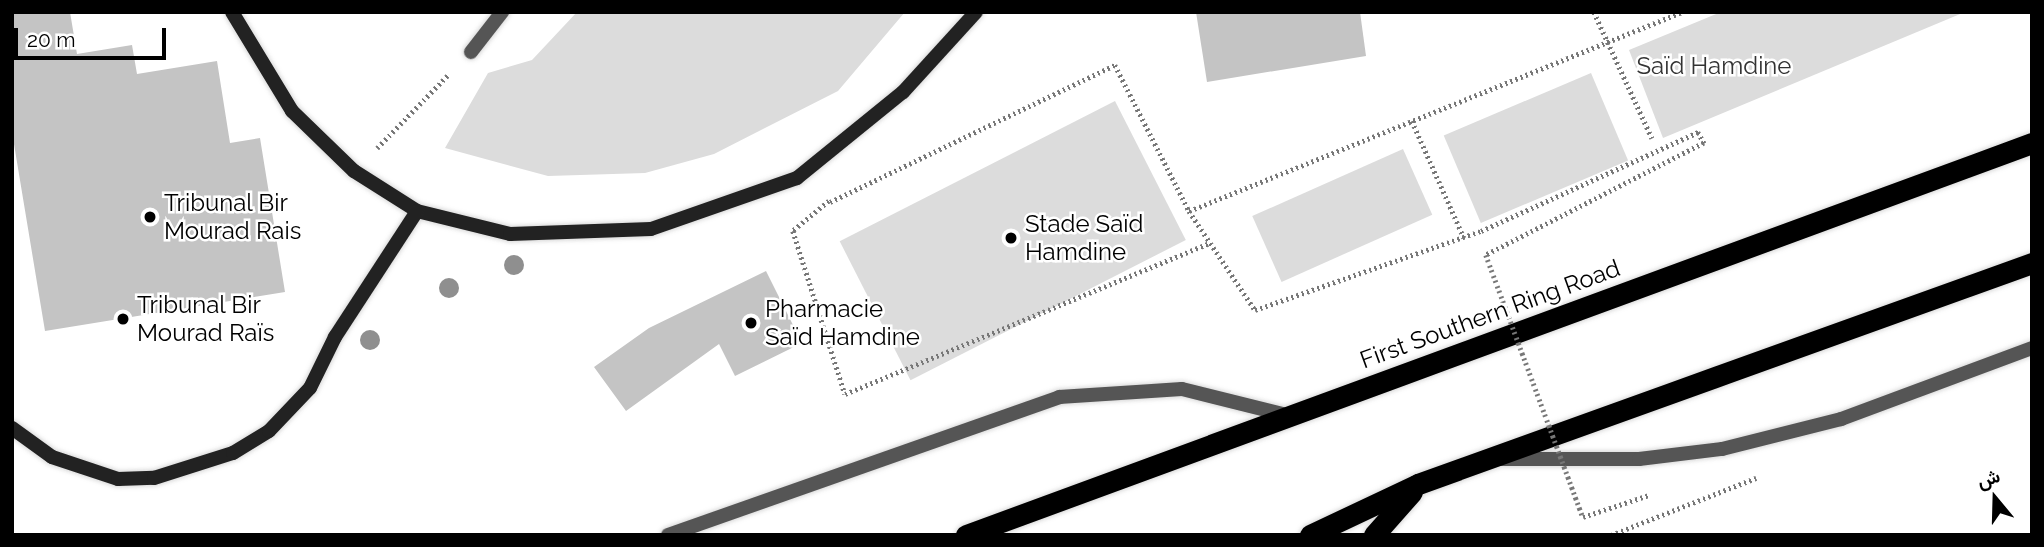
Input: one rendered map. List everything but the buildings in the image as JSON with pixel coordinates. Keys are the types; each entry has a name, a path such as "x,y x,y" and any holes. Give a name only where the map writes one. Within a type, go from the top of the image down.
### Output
{"highway":[{"name":"First Southern Ring Road","path":"966,535 1286,415 1863,210 2032,143"},
{"path":"1310,535 1418,484 2032,263"},
{"path":"1374,535 1418,484"}],"main road":[{"path":"232,12 292,111 354,171 417,211 510,234 651,229 797,178 903,92 976,12"},
{"path":"12,428 52,457 118,479 154,478 233,453 269,431 310,388 335,337 417,211"}],"street":[{"path":"471,52 502,12"},
{"path":"1491,459 1639,459 1722,449 1840,419 2032,348"},
{"path":"668,535 1059,397 1182,389 1286,415"}],"path":[{"path":"1594,12 1652,138"},
{"path":"1189,211 1682,12"},
{"path":"354,171 471,52"},
{"path":"1208,244 845,394 793,231 830,202 1115,65 1189,211 1208,244 1255,310 1464,238 1698,132 1704,143 1486,255 1583,517"},
{"path":"1412,121 1464,238"},
{"path":"797,178 830,202"}],"green space":[{"path":"577,12 905,12 838,91 714,154 645,173 548,176 445,148 488,73 532,60"},
{"name":"Saïd Hamdine","path":"1721,12 1965,12 1663,138 1629,50"},
{"path":"1591,73 1628,160 1481,223 1444,136"},
{"name":"Stade Saïd Hamdine","path":"1115,101 1186,240 911,380 840,241"},
{"path":"1403,149 1432,215 1282,282 1252,216"}],"place":[{"name":"Tribunal Bir Mourad Rais","path":"150,217"},
{"name":"Stade Saïd Hamdine","path":"1011,238"},
{"name":"Tribunal Bir Mourad Raïs","path":"123,319"},
{"name":"Pharmacie Saïd Hamdine","path":"751,323"}]}
